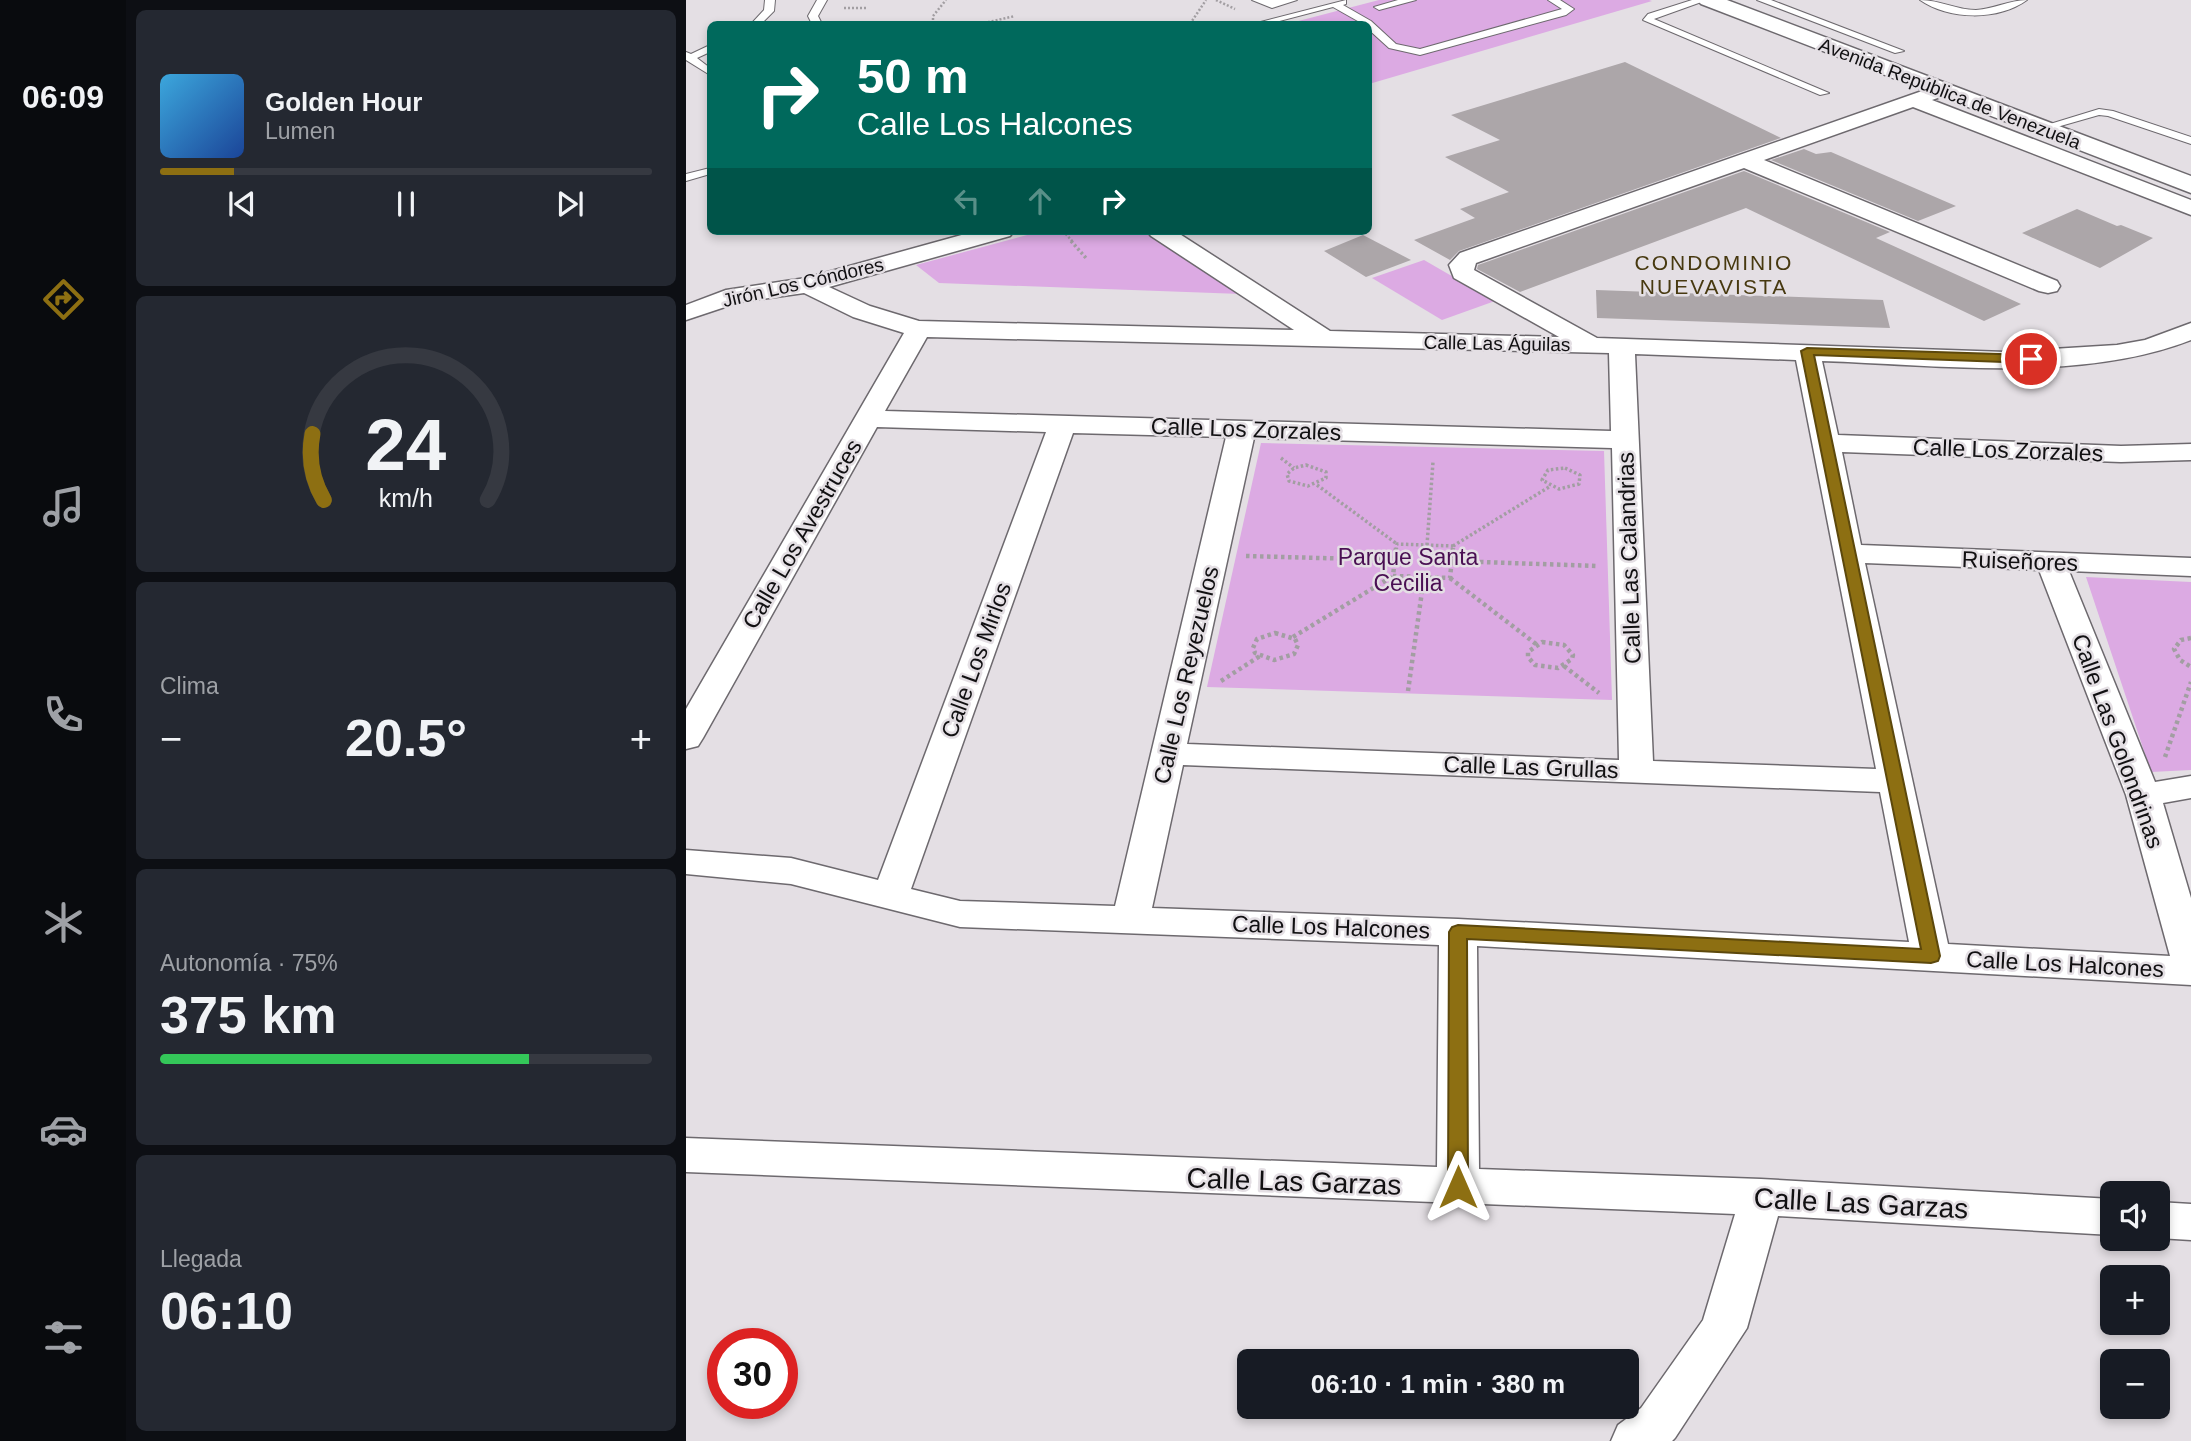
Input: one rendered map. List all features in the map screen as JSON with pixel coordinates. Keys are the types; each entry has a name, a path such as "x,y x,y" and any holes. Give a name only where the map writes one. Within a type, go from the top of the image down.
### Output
{"main road":[{"name":"Avenida República de Venezuela","path":"1708,0 1895,60 1942,90 2191,186"}],"street":[{"path":"1607,345 1462,273 1461,265 1468,258 1942,90"},
{"path":"1912,100 2191,208"},
{"path":"1744,160 2048,286"},
{"name":"Jirón Los Cóndores","path":"686,313 735,295 808,285 988,235"},
{"path":"1165,235 1323,338"},
{"name":"Calle Las Águilas","path":"808,285 839,303 878,320 919,329 1607,345 2006,360 2117,353 2152,346 2191,331"},
{"name":"Calle Los Avestruces","path":"686,738 919,329"},
{"name":"Calle Las Calandrias","path":"1607,345 1625,440 1636,771"},
{"path":"1807,351 1931,956"},
{"name":"Calle Los Zorzales","path":"868,419 1625,440"},
{"name":"Calle Los Mirlos","path":"890,896 1063,424"},
{"name":"Calle Los Reyezuelos","path":"1129,921 1242,429"},
{"name":"Calle Los Zorzales","path":"1826,443 2121,454 2191,452"},
{"name":"Ruiseñores","path":"1849,553 2191,567"},
{"name":"Calle Las Golondrinas","path":"2051,563 2148,794 2191,962"},
{"name":"Calle Las Grullas","path":"1168,754 1895,781"},
{"path":"2148,794 2191,787"},
{"name":"Calle Los Halcones","path":"686,862 791,871 960,914 1458,932 2191,971"},
{"path":"1458,932 1458,1187"},
{"name":"Calle Las Garzas","path":"686,1155 1761,1197 2100,1216"},
{"path":"1635,1441 1658,1423 1724,1328 1761,1197"},
{"path":"2170,1221 2191,1222"}],"lane":[{"path":"758,21 769,10 770,0"},
{"path":"816,21 813,16 822,0"},
{"path":"1257,0 1272,5 1292,0 1312,10"},
{"path":"1270,21 1350,0"},
{"path":"1380,7 1410,0"},
{"path":"1372,27 1393,46 1420,52 1563,13 1569,9 1553,0"},
{"path":"1702,0 1651,16 1648,20 1824,93"},
{"path":"1762,0 1895,60 1896,41 1879,31"},
{"path":"1925,0 1961,13 1979,14 2022,0"},
{"path":"1334,4 1364,21"},
{"path":"688,56 707,49"},
{"path":"688,56 707,70"},
{"path":"2043,128 2099,112 2191,141"},
{"path":"686,178 707,172"}],"path":[{"path":"933,21 933,16 946,0"},
{"path":"1193,21 1206,0"},
{"path":"993,21 1015,16"},
{"path":"1066,235 1086,258"},
{"path":"1427,545 1435,434"},
{"path":"1317,485 1327,475 1318,467 1300,466 1287,474 1293,484 1317,485 1397,544 1427,545 1454,545 1549,487 1569,489 1579,484 1581,478 1572,469 1553,469 1542,476 1542,480 1549,487"},
{"path":"1393,576 1397,544"},
{"path":"1450,578 1454,545"},
{"path":"1213,555 1395,560"},
{"path":"1452,561 1629,566"},
{"path":"1293,637 1298,645 1294,654 1274,660 1260,656 1253,648 1257,639 1275,633 1293,637 1393,576 1450,578 1536,644"},
{"path":"1408,691 1424,578"},
{"path":"2191,638 2181,640 2174,649 2180,660 2191,667"},
{"path":"1556,642 1568,647 1573,655 1564,666 1550,668 1535,665 1528,657 1530,649 1536,644 1556,642"},
{"path":"1214,685 1260,656"},
{"path":"1564,666 1605,698"},
{"path":"2148,794 2191,682"}],"green space":[{"path":"1379,0 1652,1 1372,83 1372,21 1298,21"},
{"path":"1027,235 1151,235 1241,294 939,283 916,265"},
{"path":"1424,260 1495,301 1442,320 1372,278"},
{"name":"Parque Santa Cecilia","path":"1261,443 1604,451 1612,700 1207,687"},
{"path":"2086,577 2191,582 2191,770 2151,772"}],"building":[{"path":"1625,62 1781,138 1459,251 1450,260 1414,240 1475,218 1460,209 1509,192 1445,157 1500,140 1451,115"},
{"path":"1804,149 1816,154 1831,152 1956,206 1918,221 1771,160"},
{"path":"1744,171 1890,232 1876,238 2021,304 1984,321 1746,208 1520,292 1477,269 1478,265"},
{"path":"2077,209 2153,238 2100,268 2022,233"},
{"path":"1363,235 1411,260 1366,277 1324,251"},
{"path":"1596,290 1883,300 1890,328 1597,318"}],"district":[{"name":"CONDOMINIO NUEVAVISTA","path":"1714,275"}],"route":[{"path":"1458,1187 1458,932 1931,956 1807,351 2031,359"}]}
